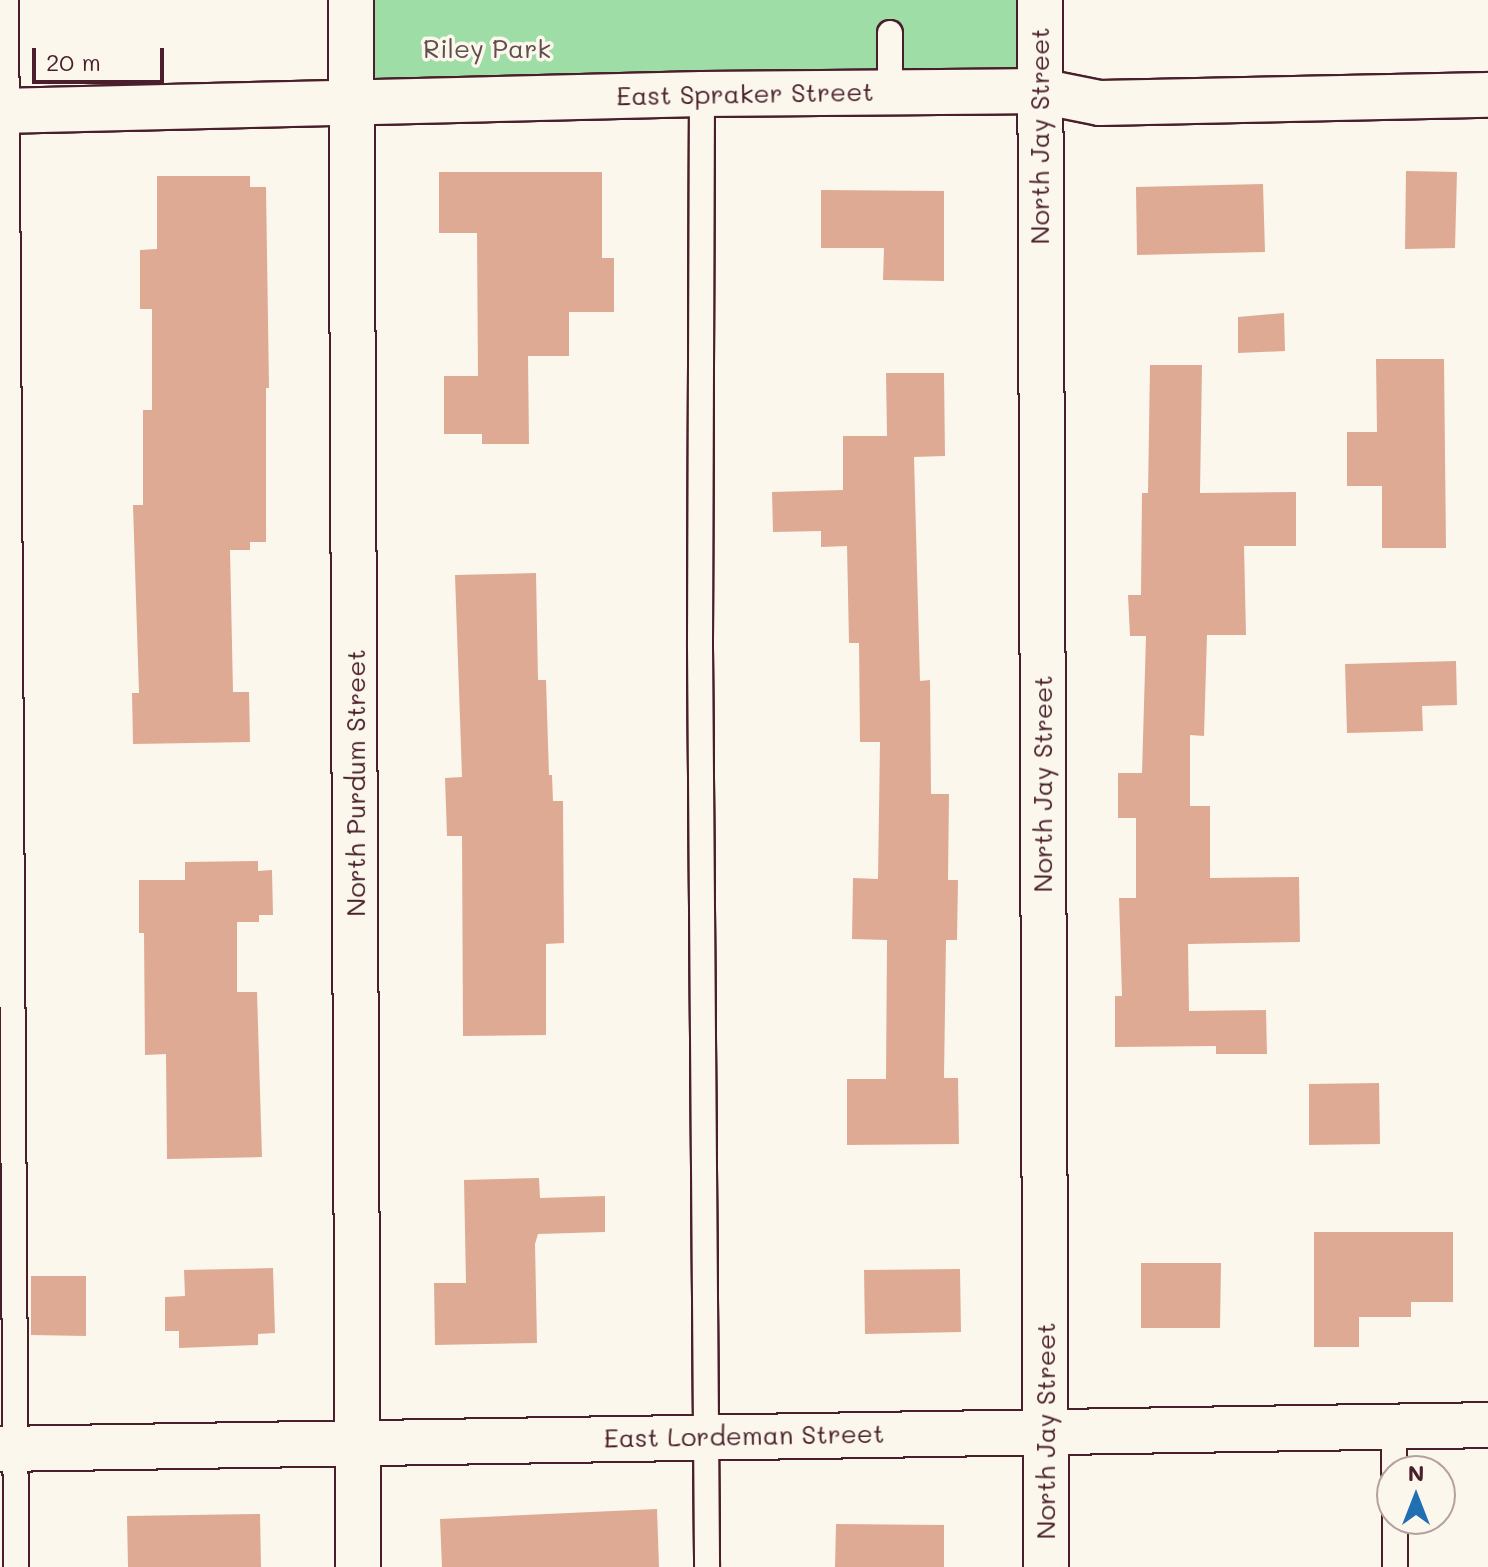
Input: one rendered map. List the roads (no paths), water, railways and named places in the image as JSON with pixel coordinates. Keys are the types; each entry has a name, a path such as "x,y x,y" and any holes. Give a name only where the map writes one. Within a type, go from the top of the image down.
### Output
{"street":[{"name":"North Purdum Street","path":"351,0 358,1567"},
{"name":"North Jay Street","path":"1040,0 1046,1567"},
{"name":"East Spraker Street","path":"3,111 702,94 1040,91 1100,103 1488,95"},
{"name":"East Lordeman Street","path":"8,1449 1488,1425"}],"lane":[{"path":"6,0 3,111 8,1449 16,1567"},
{"path":"890,33 890,92"},
{"path":"702,94 700,663 707,1567"},
{"path":"1394,1427 1394,1455"},
{"path":"1395,1535 1395,1567"}],"park label":[{"name":"Riley Park","path":"487,49"}]}
